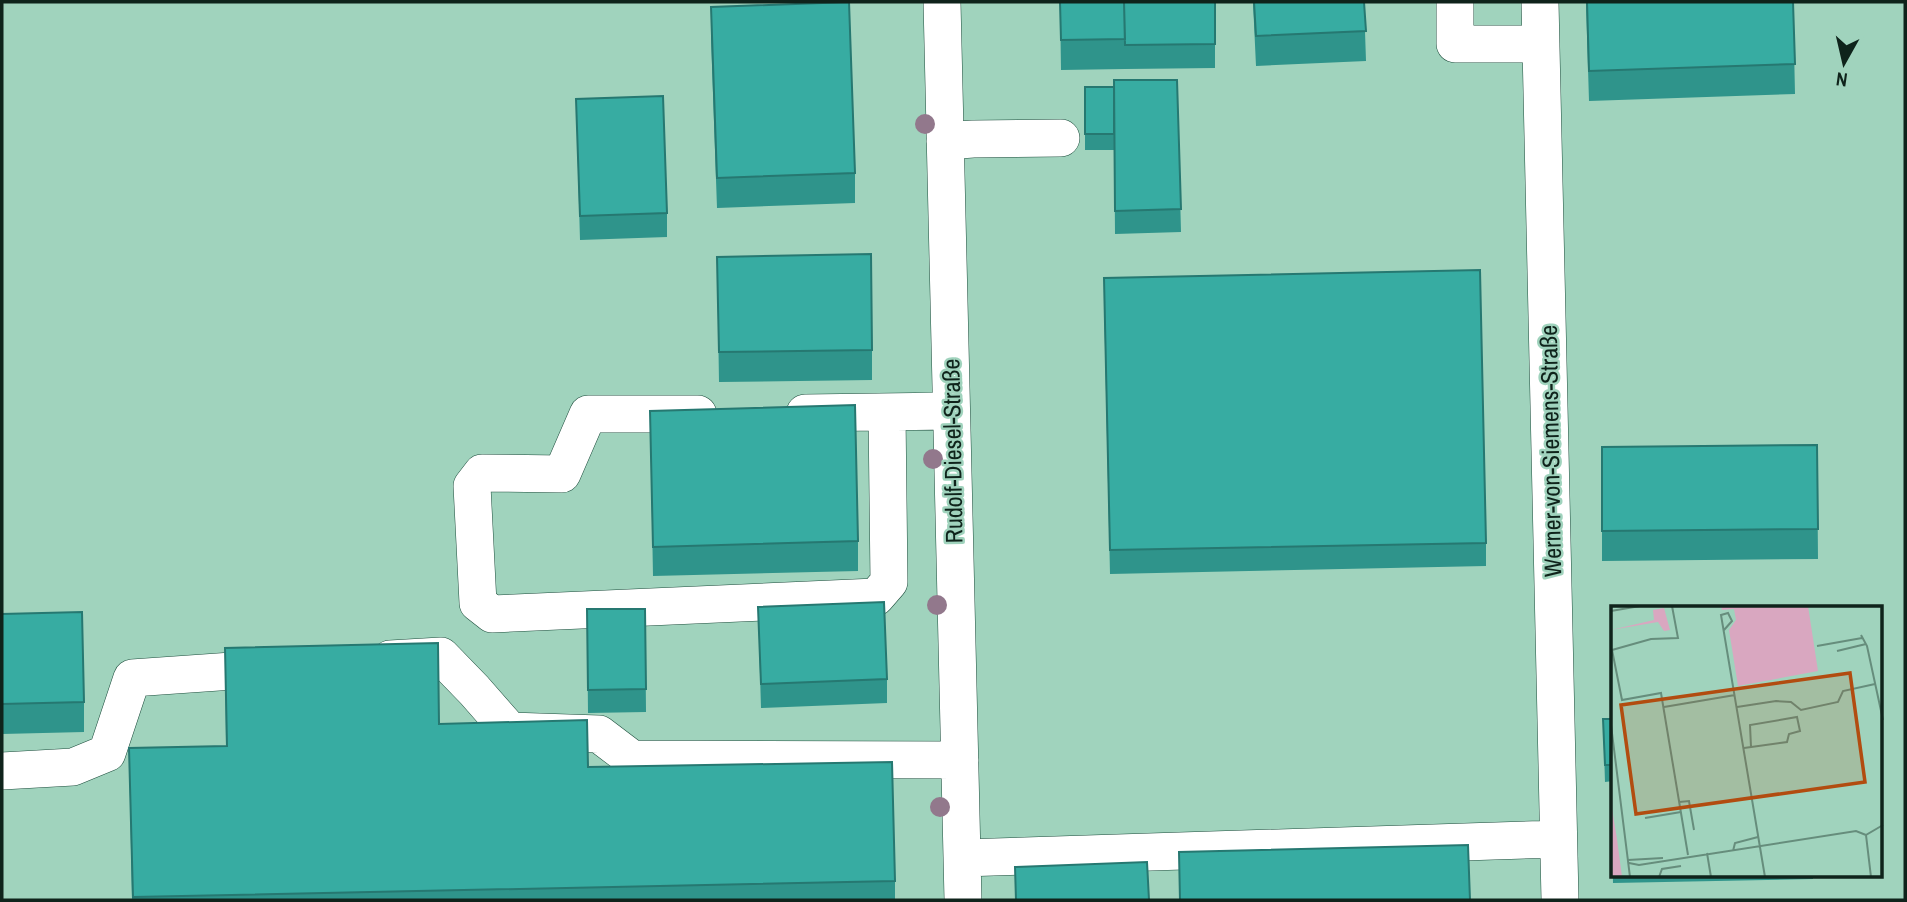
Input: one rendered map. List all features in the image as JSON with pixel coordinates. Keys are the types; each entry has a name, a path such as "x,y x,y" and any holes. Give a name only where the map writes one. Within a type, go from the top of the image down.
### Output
{"street":[{"name":"Rudolf-Diesel-Straße","path":"942,2 963,900"},
{"path":"1454,2 1455,44 1541,44"},
{"name":"Werner-von-Siemens-Straße","path":"1540,2 1559,900"},
{"path":"945,141 1062,138"},
{"path":"779,413 951,411"},
{"path":"724,414 589,414 562,474 482,473 472,486 478,603 492,614 876,597 889,582 887,413"},
{"path":"361,662 441,656 510,731 599,734 632,759 960,760"},
{"path":"2,771 73,768 107,753 132,678 307,665"},
{"path":"962,858 1558,839"}],"building":[{"path":"849,2 855,173 717,178 711,7"},
{"path":"1060,2 1124,2 1125,39 1061,40"},
{"path":"1124,2 1215,2 1215,44 1125,45"},
{"path":"1254,2 1364,2 1366,31 1256,36"},
{"path":"1587,2 1793,2 1795,64 1589,71"},
{"path":"1114,80 1177,80 1181,209 1115,211"},
{"path":"1085,87 1114,87 1114,134 1085,134"},
{"path":"663,96 667,213 580,216 576,99"},
{"path":"871,254 872,350 719,352 717,257"},
{"path":"1480,270 1486,543 1110,550 1104,278"},
{"path":"855,405 858,541 653,547 650,411"},
{"path":"1817,445 1818,529 1602,531 1602,447"},
{"path":"884,602 887,679 761,684 758,607"},
{"path":"587,609 645,609 646,689 588,690"},
{"path":"82,612 84,702 2,704 2,614"},
{"path":"438,643 439,724 587,720 588,767 892,762 895,881 133,897 129,748 227,746 225,648"},
{"path":"1603,719 1611,719 1611,765 1605,765"},
{"path":"1468,845 1470,900 1180,900 1179,852"},
{"path":"1147,862 1149,900 1016,900 1015,867"}]}
